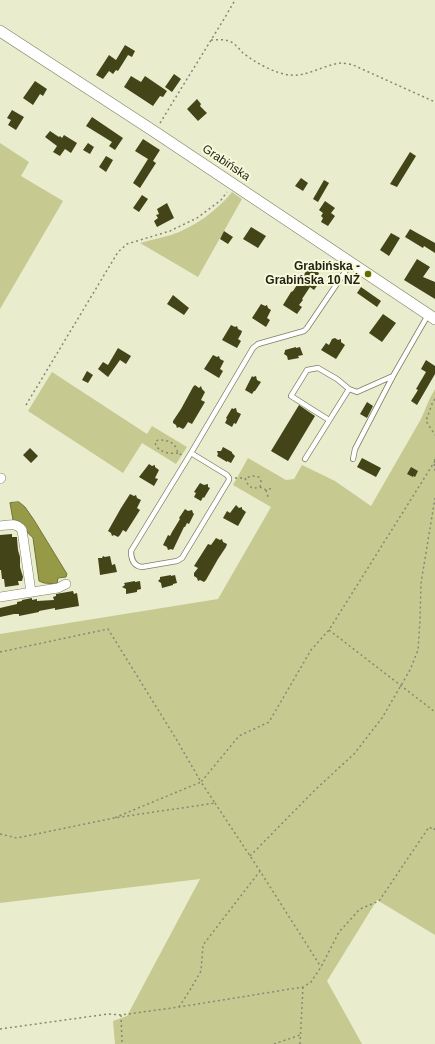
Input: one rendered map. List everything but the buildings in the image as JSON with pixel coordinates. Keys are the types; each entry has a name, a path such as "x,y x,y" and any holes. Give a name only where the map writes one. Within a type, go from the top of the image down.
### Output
{"street":[{"name":"Grabińska","path":"0,31 234,184 432,317"},
{"path":"0,526 12,524 20,527 22,530 31,592"},
{"path":"0,597 58,588 66,584"}],"lane":[{"path":"191,453 227,475 229,480 182,558 177,561 142,567 137,566 132,561 131,551 253,348 258,344 306,330 351,263"},
{"path":"354,459 355,449 393,376 432,317"},
{"path":"329,420 291,396 307,370 318,368 337,379 349,389 357,392 393,376"},
{"path":"305,459 349,389"}],"path":[{"path":"155,132 235,0"},
{"path":"211,40 224,40 231,42 258,64 273,71 290,75 303,74 319,68 342,63 353,65 435,102"},
{"path":"26,405 118,252 127,244 170,231 197,218 221,200 234,184"},
{"path":"435,399 426,421 435,435"},
{"path":"178,453 175,445 171,442 163,440 158,440 155,442 157,448 163,452 172,454 178,453 184,456"},
{"path":"435,461 435,471"},
{"path":"114,818 200,782 240,736 269,722 311,650 329,630 435,461"},
{"path":"229,478 259,477 261,481 260,487"},
{"path":"245,478 250,487 260,487 266,490 273,488"},
{"path":"266,490 268,497"},
{"path":"250,856 316,789 354,754 382,718 410,670 418,650 421,583 435,498"},
{"path":"0,652 108,629 175,737 200,782 260,871 320,967"},
{"path":"329,630 435,712"},
{"path":"0,834 18,838 114,818 215,803"},
{"path":"0,1029 108,1014 122,1015 303,987 311,982 339,932 360,909 379,901 429,827 434,830 435,828"},
{"path":"179,1007 201,971 203,945 260,871"},
{"path":"300,1044 303,987"},
{"path":"122,1015 122,1044"},
{"path":"274,1044 301,1035"}],"shaded area":[{"path":"0,143 29,162 21,176 63,201 0,309"},
{"path":"232,192 242,199 198,277 140,243 171,235 188,228 212,212"},
{"path":"52,372 147,434 152,426 187,447 176,464 142,443 123,473 28,411"},
{"path":"435,389 435,935 377,900 327,981 362,1044 115,1044 113,1021 127,1016 200,879 0,903 0,634 218,599 271,507 233,485 248,458 286,480 294,479 302,465 335,481 371,506 421,419"},
{"path":"19,502 25,507 34,520 67,574 66,577 58,578 57,584 39,581 33,538 28,534 19,521 13,520 10,503"}],"place":[{"name":"Grabińska - Grabińska 10 NŻ","path":"368,274"}]}
